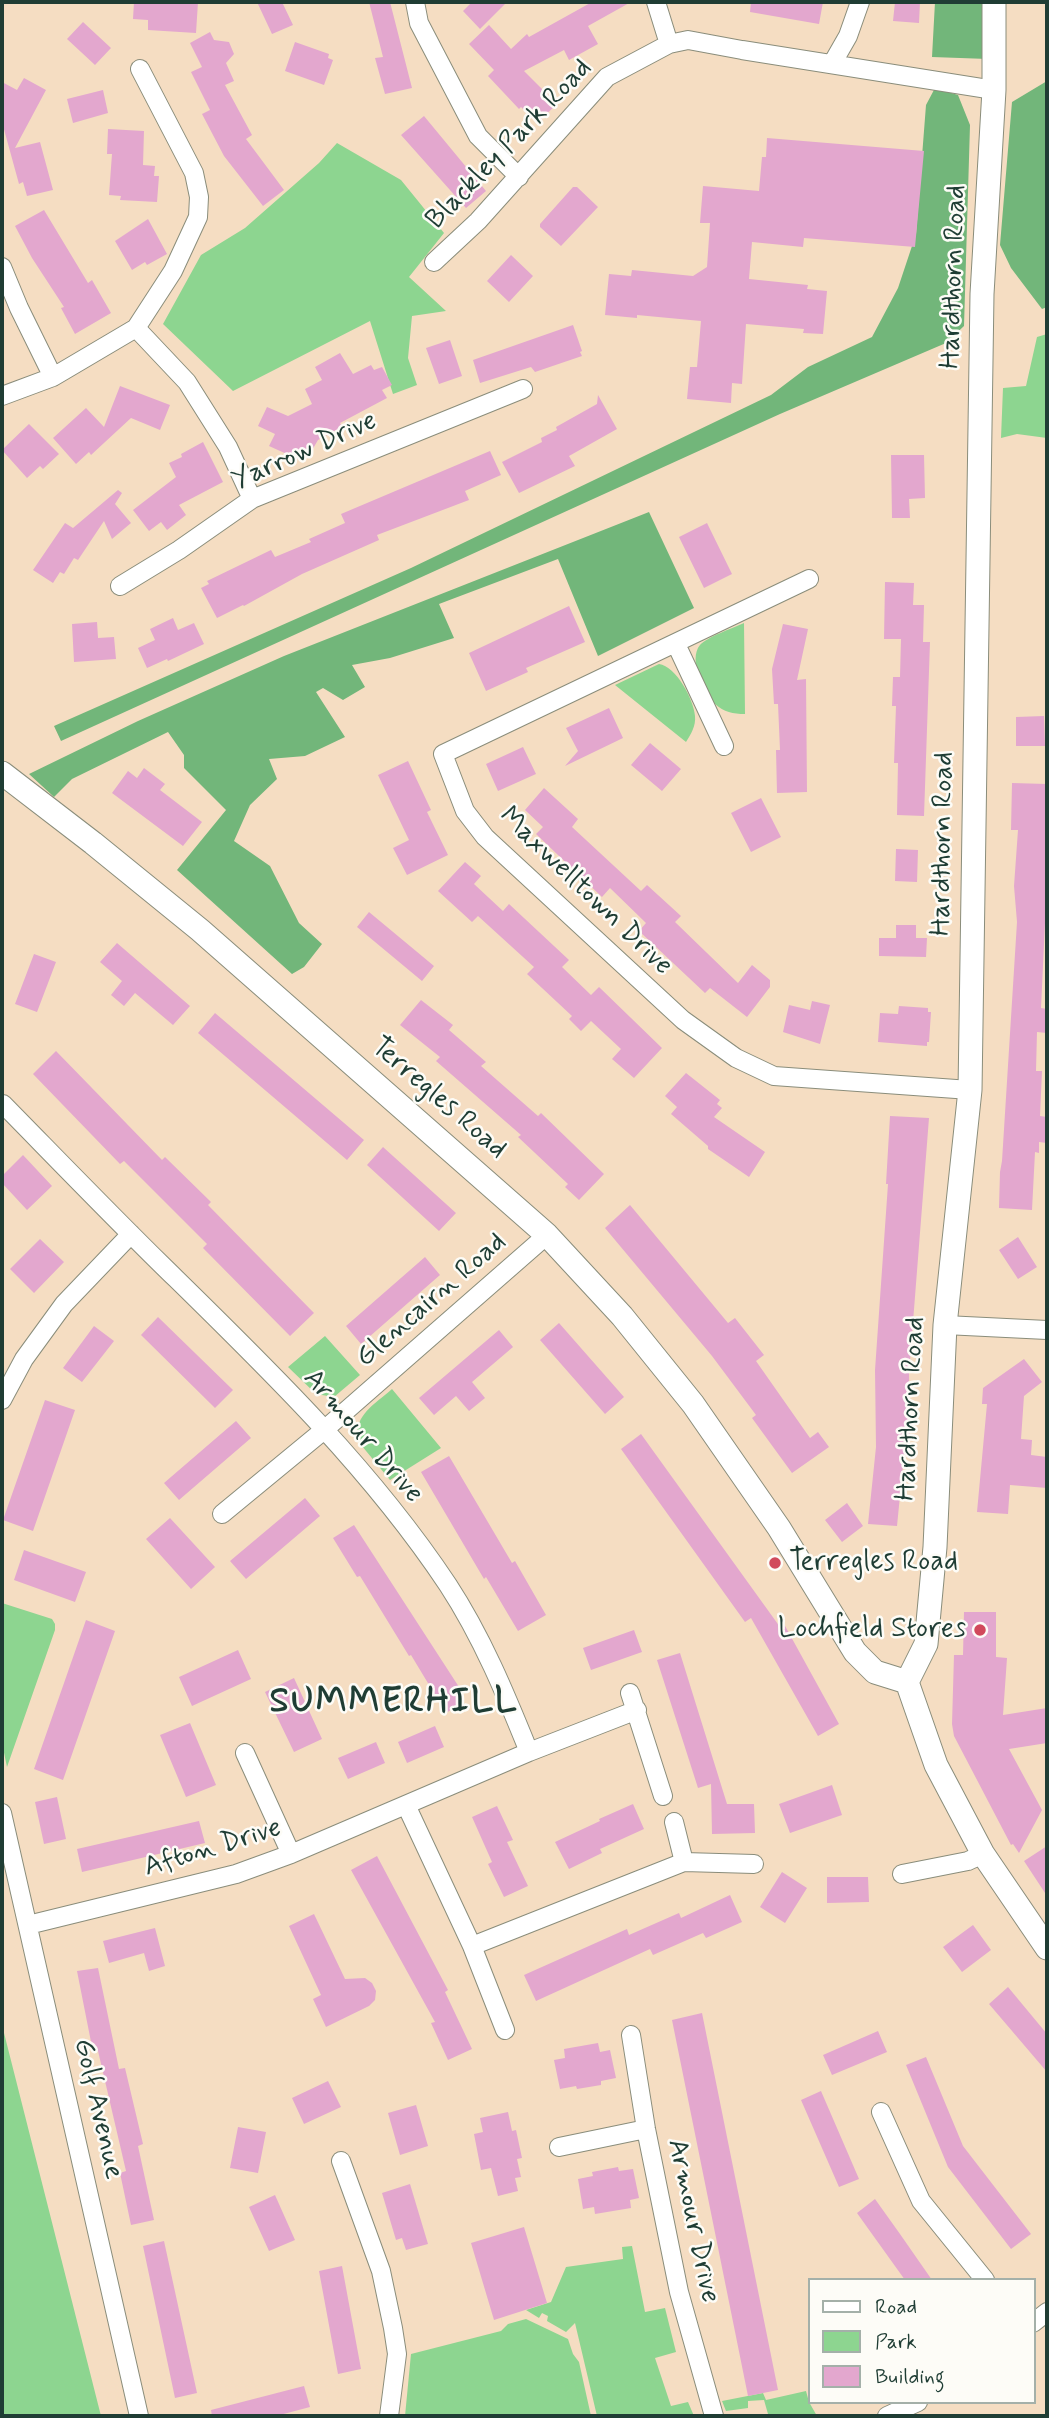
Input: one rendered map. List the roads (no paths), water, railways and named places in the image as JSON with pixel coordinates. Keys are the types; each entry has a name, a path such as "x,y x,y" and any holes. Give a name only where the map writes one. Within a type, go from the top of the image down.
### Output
{"street":[{"path":"415,2 419,23 478,135 519,177"},
{"path":"656,2 669,44"},
{"path":"832,64 848,36 860,2"},
{"name":"Hardthorn Road","path":"907,1682 926,1644 935,1547 945,1325 970,1090 982,294 994,90 994,2"},
{"name":"Blackley Park Road","path":"434,262 478,221 607,77 669,44 688,40 994,90"},
{"path":"2,396 53,377 136,328 173,271 198,217 199,197 194,173 140,69"},
{"path":"2,267 53,377"},
{"path":"136,328 187,382 228,447 252,499"},
{"name":"Yarrow Drive","path":"120,586 179,550 252,499 523,389"},
{"name":"Maxwelltown Drive","path":"809,579 443,754 465,811 485,837 683,1020 736,1058 774,1076 970,1090"},
{"path":"676,644 724,747"},
{"name":"Terregles Road","path":"2,773 200,930 547,1235 622,1316 693,1404 779,1528 855,1652 875,1672 907,1682"},
{"name":"Armour Drive","path":"4,1104 242,1343 391,1506 449,1587 497,1672 529,1752"},
{"path":"2,1400 24,1359 64,1304 131,1234"},
{"name":"Glencairn Road","path":"222,1514 324,1430 547,1235"},
{"path":"945,1325 1047,1330"},
{"path":"907,1682 936,1765 983,1853 1047,1948"},
{"path":"630,1693 663,1796"},
{"path":"505,2030 472,1946 406,1805 529,1752 637,1710"},
{"path":"245,1753 291,1854"},
{"name":"Afton Drive","path":"28,1925 236,1874 291,1854 406,1805"},
{"name":"Golf Avenue","path":"2,1813 139,2416"},
{"path":"674,1822 684,1862"},
{"path":"902,1874 968,1861 983,1853"},
{"path":"472,1946 684,1862 754,1864"},
{"name":"Armour Drive","path":"631,2035 646,2129 679,2292 714,2416"},
{"path":"881,2112 921,2200 983,2278"},
{"path":"559,2147 646,2129"},
{"path":"341,2161 381,2271 393,2328 397,2354 389,2416"},
{"path":"887,2416 914,2404"}],"place":[{"name":"Terregles Road","path":"775,1563"},
{"name":"Lochfield Stores","path":"980,1630"}],"district":[{"name":"SUMMERHILL","path":"394,1704"}]}
